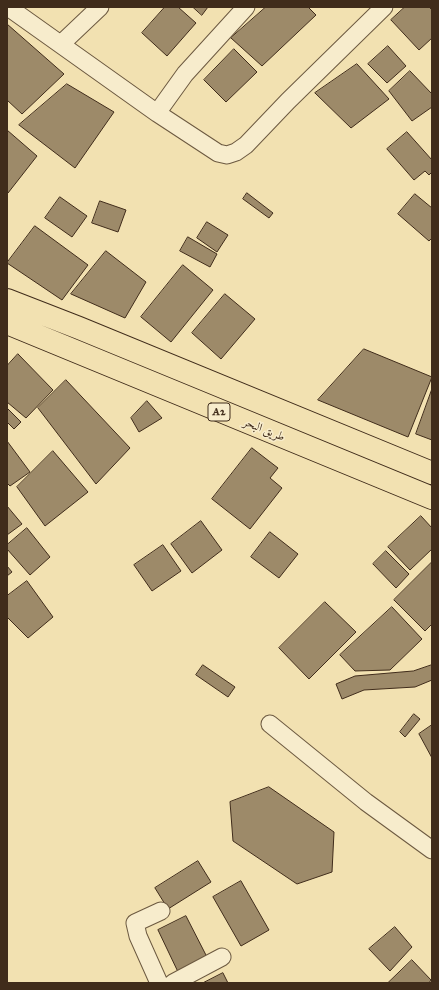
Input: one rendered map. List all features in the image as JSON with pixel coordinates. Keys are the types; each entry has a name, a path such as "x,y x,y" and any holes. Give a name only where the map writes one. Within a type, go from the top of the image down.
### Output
{"highway":[{"name":"طريق البحر","path":"7,300 79,328 432,473"},
{"name":"طريق البحر","path":"7,324 432,498"},
{"path":"107,365 110,342"}],"street":[{"path":"8,7 157,113 218,153 227,155 246,146 288,101 384,7"},
{"path":"61,44 100,7"},
{"path":"157,113 185,74 246,7"},
{"path":"270,724 366,802 432,850"},
{"path":"159,983 138,936 135,922 161,911"},
{"path":"173,983 222,957"}],"building":[{"path":"165,7 178,7 196,23 167,56 142,33"},
{"path":"193,7 208,7 202,15"},
{"path":"266,7 308,7 316,15 262,66 231,38"},
{"path":"405,7 429,7 432,10 432,38 419,50 391,20"},
{"path":"7,24 64,74 22,114 7,100"},
{"path":"388,46 406,66 387,83 368,64"},
{"path":"234,49 257,72 226,102 204,80"},
{"path":"357,64 389,99 351,128 315,93"},
{"path":"410,71 432,94 432,107 412,121 389,91"},
{"path":"67,84 114,112 75,168 19,125"},
{"path":"7,130 37,156 8,193 7,193"},
{"path":"407,132 432,160 432,172 429,175 425,171 414,180 387,149"},
{"path":"247,193 273,213 269,218 243,199"},
{"path":"415,194 432,208 432,238 429,241 398,214"},
{"path":"60,197 87,216 72,237 45,218"},
{"path":"100,201 126,210 118,232 92,223"},
{"path":"207,222 228,235 217,252 197,238"},
{"path":"35,226 88,265 62,300 7,263"},
{"path":"188,237 217,254 210,267 180,251"},
{"path":"106,251 146,282 125,318 71,294"},
{"path":"183,265 213,290 171,342 141,317"},
{"path":"225,294 255,319 221,359 192,333"},
{"path":"364,349 432,377 408,437 318,400"},
{"path":"18,354 53,390 26,418 7,402 7,366"},
{"path":"66,380 130,448 96,484 38,408"},
{"path":"432,389 432,440 416,434"},
{"path":"147,401 162,418 139,432 131,418"},
{"path":"7,408 21,422 14,429 7,422"},
{"path":"7,441 30,472 10,486 7,483"},
{"path":"252,448 278,468 270,478 282,488 250,529 212,499"},
{"path":"53,451 88,492 45,526 17,487"},
{"path":"7,506 22,524 7,535"},
{"path":"421,516 432,528 432,549 410,570 388,547"},
{"path":"201,521 222,550 192,573 171,544"},
{"path":"27,528 50,557 30,575 7,549 7,545"},
{"path":"270,532 298,554 279,578 251,557"},
{"path":"163,545 181,571 152,591 134,565"},
{"path":"386,551 409,574 396,588 373,564"},
{"path":"432,562 432,624 425,631 394,600"},
{"path":"7,566 12,572 7,576"},
{"path":"27,581 53,617 28,638 7,617 7,596"},
{"path":"325,602 356,632 309,679 279,648"},
{"path":"392,607 422,639 390,670 355,671 340,655"},
{"path":"203,665 235,687 228,697 196,675"},
{"path":"432,665 432,680 415,687 364,690 342,699 336,684 355,676 413,671"},
{"path":"414,714 420,719 405,737 400,732"},
{"path":"432,725 432,758 419,734"},
{"path":"269,787 334,832 332,872 297,884 233,841 230,802"},
{"path":"198,861 211,882 168,909 155,888"},
{"path":"241,881 269,930 241,946 213,897"},
{"path":"186,916 208,959 179,974 158,930"},
{"path":"395,927 412,947 390,971 369,949"},
{"path":"412,960 431,980 429,983 388,983"},
{"path":"223,973 228,983 203,983"}]}
